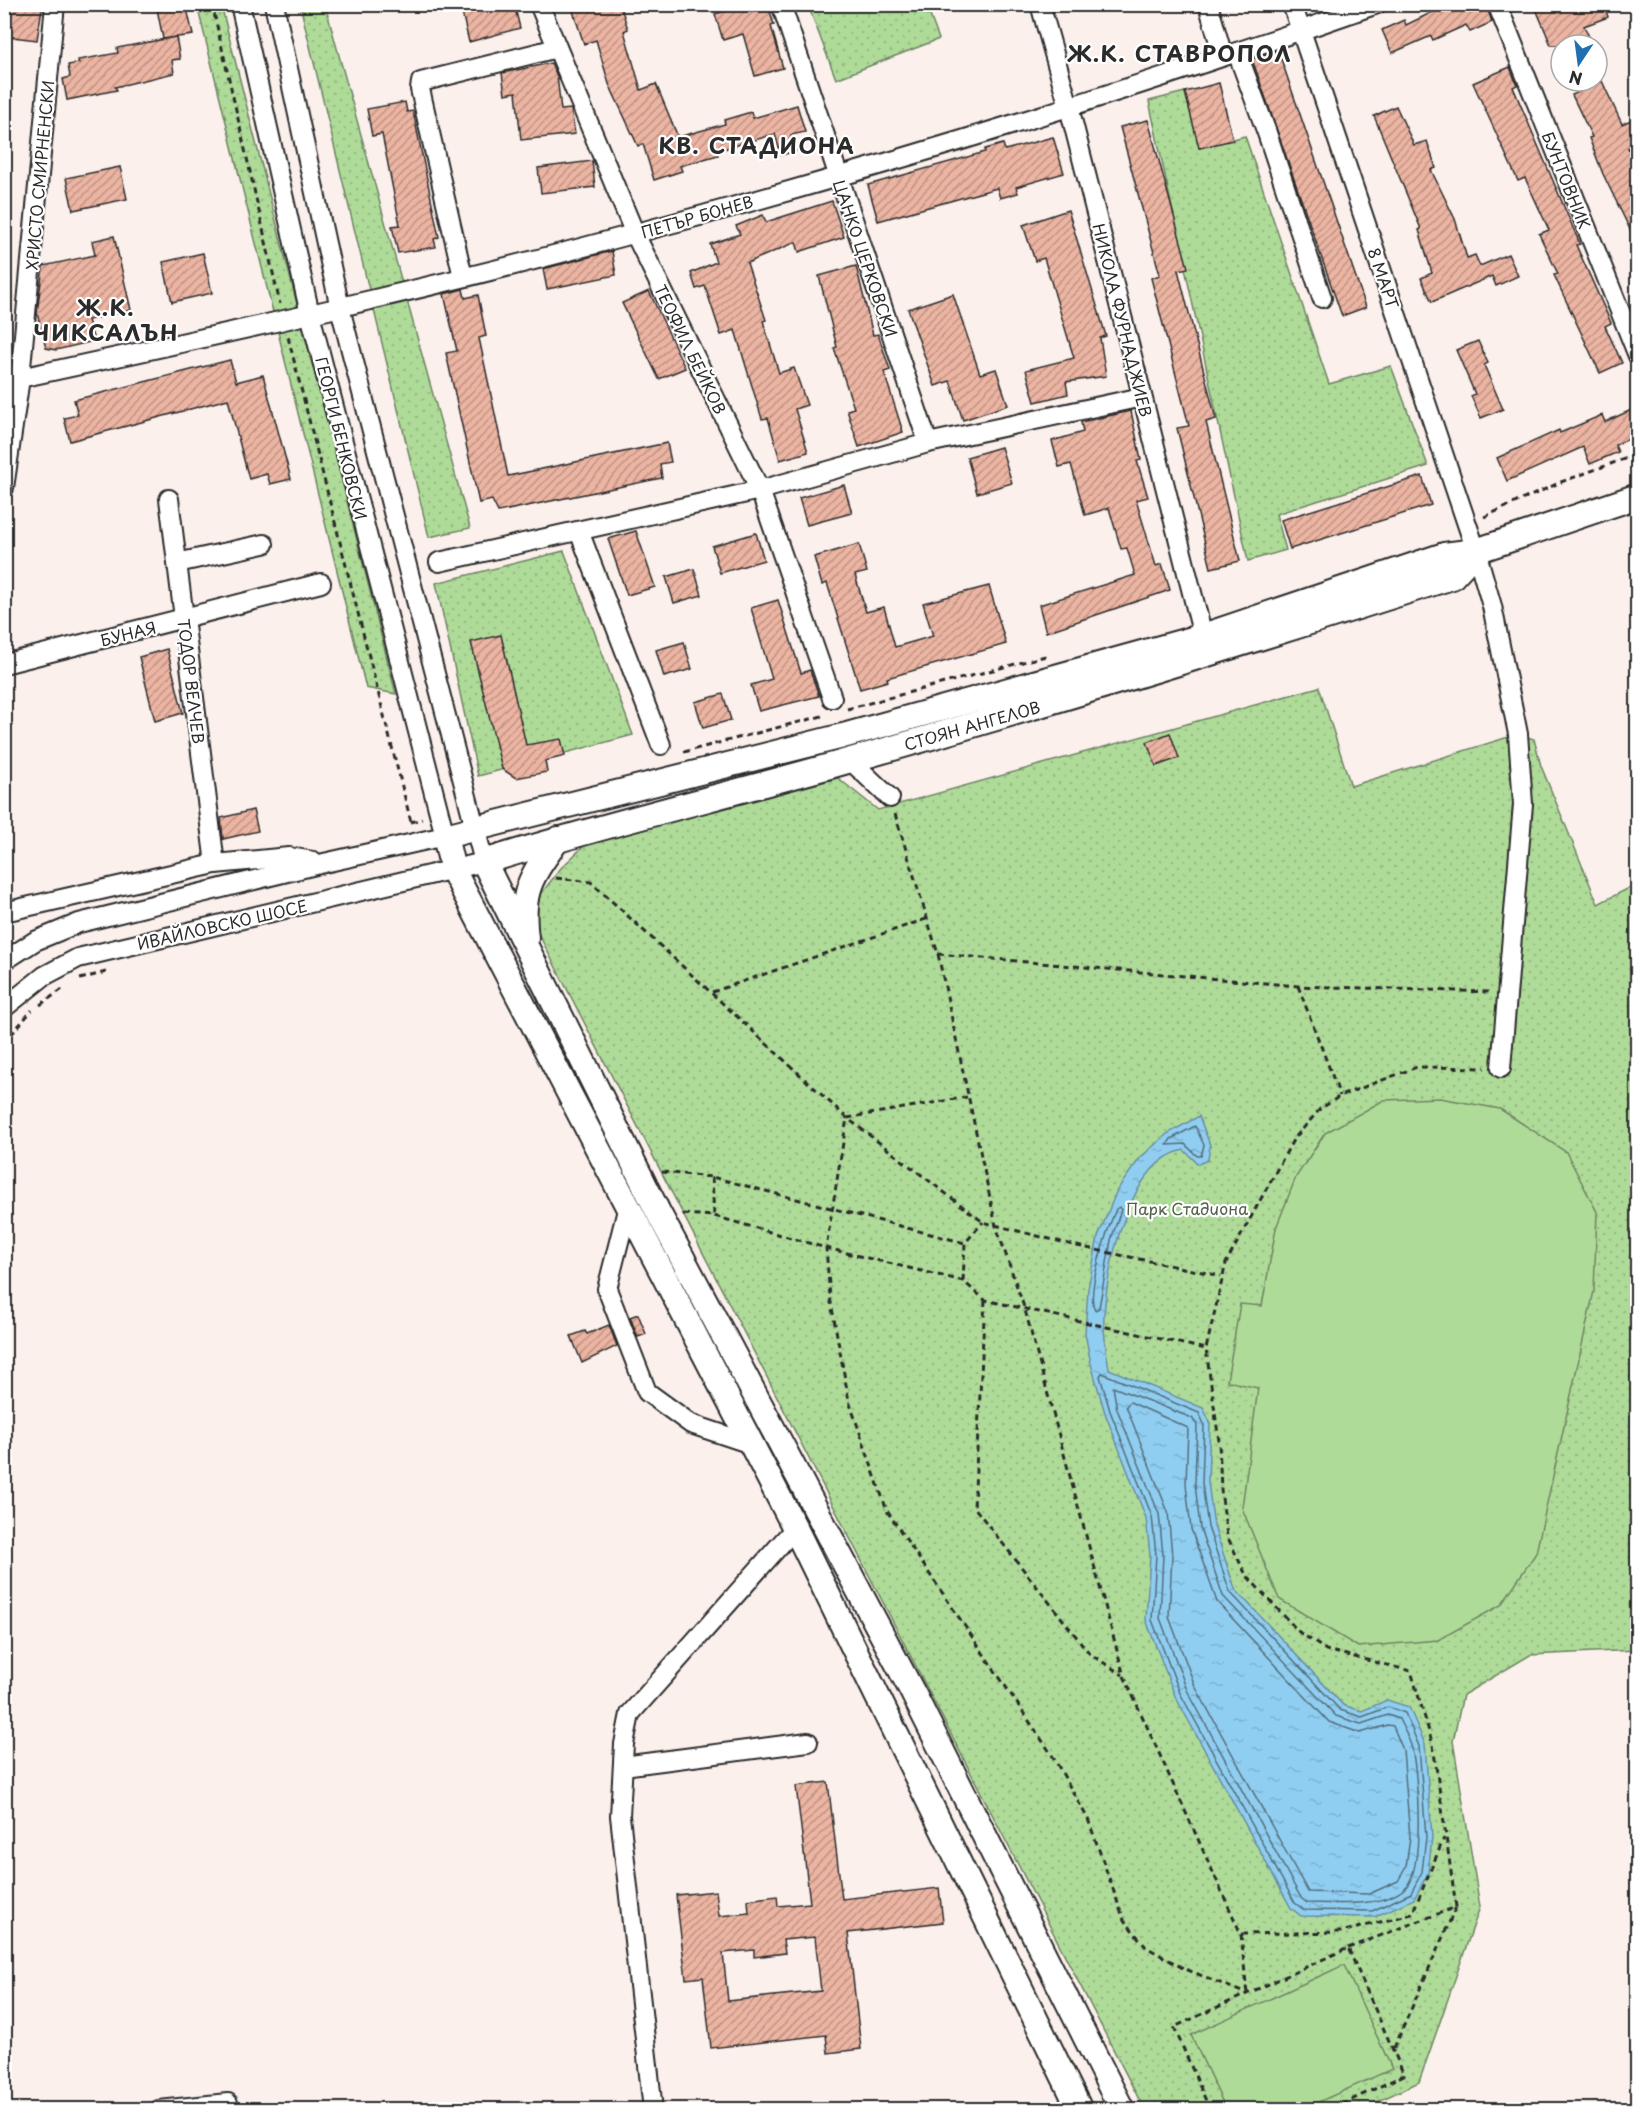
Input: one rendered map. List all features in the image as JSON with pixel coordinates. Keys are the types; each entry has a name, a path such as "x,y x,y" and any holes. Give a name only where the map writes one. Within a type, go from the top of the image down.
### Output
{"main road":[{"name":"СТОЯН АНГЕЛОВ","path":"445,836 843,736 1203,636 1444,555 1476,551 1638,495"},
{"name":"СТОЯН АНГЕЛОВ","path":"484,862 558,839 850,760 1210,655 1452,577 1476,551"},
{"name":"ГЕОРГИ БЕНКОВСКИ","path":"445,836 453,870 795,1528 1080,2109"},
{"path":"527,951 524,920 525,892 558,839"},
{"path":"484,862 658,1212 913,1693 1122,2109"}],"street":[{"name":"ХРИСТО СМИРНЕНСКИ","path":"4,488 12,377 55,4"},
{"name":"ГЕОРГИ БЕНКОВСКИ","path":"240,4 310,314 445,836"},
{"name":"ГЕОРГИ БЕНКОВСКИ","path":"274,4 340,308 484,862"},
{"name":"ТЕОФИЛ БЕЙКОВ","path":"539,4 635,234 760,490 832,698"},
{"name":"ЦАНКО ЦЕРКОВСКИ","path":"781,4 928,443"},
{"name":"НИКОЛА ФУРНАДЖИЕВ","path":"1040,4 1069,107 1203,636"},
{"path":"1208,4 1267,133 1322,298"},
{"name":"8 МАРТ","path":"1292,4 1476,551 1492,606 1519,745 1523,804 1501,1068"},
{"name":"ПЕТЪР БОНЕВ","path":"12,377 284,321 635,234 1069,107 1377,4"},
{"name":"БУНТОВНИК","path":"1497,4 1638,356"},
{"path":"463,277 420,89 421,82 557,48"},
{"path":"439,562 760,490 928,443 1142,397"},
{"name":"ТОДОР ВЕЛЧЕВ","path":"169,499 215,864"},
{"path":"579,531 669,750"},
{"path":"177,563 264,544"},
{"name":"БУНАЯ","path":"4,664 321,583"},
{"path":"850,760 890,798"},
{"name":"ИВАЙЛОВСКО ШОСЕ","path":"4,961 34,941 79,923 324,862 445,836"},
{"path":"4,912 215,864 289,857 324,862"},
{"name":"СТОЯН АНГЕЛОВ","path":"453,870 484,862"},
{"name":"ИВАЙЛОВСКО ШОСЕ","path":"6,1003 44,976 78,958 453,870"},
{"path":"628,1206 607,1289 647,1392 691,1424 751,1444"},
{"path":"653,2109 620,1816 623,1766 630,1714 795,1528"},
{"path":"623,1766 808,1742"},
{"path":"159,2109 228,2103"}],"path":[{"path":"212,4 284,321 416,842"},
{"path":"1467,525 1561,482 1638,454"},
{"path":"669,750 1051,654"},
{"path":"890,798 929,918 938,954 996,1226 1024,1310 1124,1676 1241,1934 1247,1994"},
{"path":"534,875 591,882 847,1118 983,1222 1077,1246 1221,1276"},
{"path":"712,992 929,918"},
{"path":"938,954 1298,986 1507,992"},
{"path":"75,980 109,971"},
{"path":"4,1043 32,1010 66,986"},
{"path":"1298,986 1340,1096"},
{"path":"1393,2050 1456,1907 1433,1744 1411,1671 1326,1650 1299,1632 1246,1575 1227,1536 1221,1490 1219,1441 1206,1349 1221,1276 1293,1140 1320,1109 1340,1096 1417,1067 1501,1068"},
{"path":"847,1118 967,1097"},
{"path":"847,1118 826,1248 830,1298 849,1401 887,1511 1052,1755 1088,1819 1124,1920 1146,1947 1184,1968 1247,1994"},
{"path":"637,1169 712,1178 965,1243"},
{"path":"712,1178 714,1216"},
{"path":"658,1212 714,1216 826,1248 963,1281 985,1300 1206,1349"},
{"path":"963,1281 965,1243 983,1222"},
{"path":"985,1300 974,1507 1090,1654 1124,1676"},
{"path":"1241,1934 1341,1932 1412,1914 1445,1836"},
{"path":"1210,2109 1174,2027 1348,1948 1456,1907"},
{"path":"1330,2109 1404,2075 1348,1948"}],"green space":[{"path":"197,5 221,5 396,694 366,688"},
{"path":"300,5 325,5 470,528 429,537"},
{"path":"808,5 926,5 939,39 836,79"},
{"path":"1185,92 1200,148 1245,136 1329,384 1391,366 1428,466 1276,514 1286,550 1248,561 1149,101"},
{"path":"564,551 633,735 478,776 436,583"},
{"name":"Парк Стадиона","path":"1319,687 1351,786 1518,734 1534,739 1541,766 1598,904 1637,884 1637,1650 1530,1655 1463,1695 1453,1741 1480,1907 1419,2082 1362,2109 1144,2109 534,925 540,895 561,868 586,844 838,778 878,810"},
{"path":"1440,1098 1500,1109 1566,1152 1597,1212 1594,1291 1536,1553 1501,1605 1438,1640 1358,1647 1279,1599 1242,1508 1258,1388 1227,1381 1240,1304 1262,1306 1276,1228 1296,1177 1325,1133 1384,1100"},
{"path":"1344,1965 1392,2069 1303,2109 1226,2109 1191,2035"}],"water":[{"path":"1199,1116 1210,1145 1208,1160 1198,1164 1184,1150 1165,1159 1148,1174 1124,1218 1110,1270 1104,1314 1104,1335 1109,1369 1203,1408 1210,1422 1208,1482 1214,1526 1235,1589 1343,1705 1362,1711 1387,1700 1409,1707 1425,1744 1432,1837 1428,1873 1414,1899 1374,1917 1301,1916 1291,1908 1175,1696 1146,1620 1150,1555 1146,1518 1105,1413 1091,1364 1085,1333 1088,1289 1098,1237 1117,1190 1140,1158 1167,1134"}],"building":[{"path":"7,4 42,8 37,40 4,36"},
{"path":"156,4 186,4 193,35 163,39"},
{"path":"460,4 514,4 520,28 469,42"},
{"path":"581,4 620,4 628,29 624,31 641,90 656,84 678,137 725,124 724,120 751,112 753,118 797,105 805,132 791,135 796,151 781,155 775,134 717,151 718,155 680,166 682,171 654,180 643,144 638,146 609,84 596,40 584,44 572,8"},
{"path":"746,4 768,4 774,25 771,26 783,68 755,76 743,34 723,40 715,14"},
{"path":"1449,4 1486,4 1492,22 1470,32 1466,25 1433,40 1431,36 1392,53 1382,30 1404,20 1406,25"},
{"path":"1534,4 1604,4 1608,17 1584,26 1587,33 1549,33 1549,40"},
{"path":"176,37 180,59 172,60 174,73 115,87 117,90 67,100 63,79 70,77 68,65 79,63 78,60 118,53 117,48"},
{"path":"1278,50 1366,307 1342,316 1252,59"},
{"path":"551,63 557,76 561,110 571,109 575,134 521,140 516,92 505,94 502,73"},
{"path":"1510,67 1517,85 1513,87 1580,244 1576,245 1611,323 1605,326 1622,363 1600,373 1554,275 1558,274 1539,234 1549,230 1525,178 1518,181 1473,83"},
{"path":"1219,83 1233,140 1199,148 1185,92"},
{"path":"1608,93 1622,124 1638,117 1638,144 1628,148 1638,169 1638,246 1603,174 1589,138 1592,137 1572,95"},
{"path":"405,102 407,112 413,111 439,237 434,239 436,247 398,253 392,226 400,225 382,134 372,136 367,109"},
{"path":"1396,106 1414,145 1427,141 1436,168 1431,170 1455,219 1467,258 1475,255 1480,266 1508,254 1518,276 1496,286 1492,276 1432,302 1421,278 1432,273 1419,230 1421,229 1374,116"},
{"path":"1148,120 1188,268 1178,270 1216,419 1206,422 1240,561 1211,568 1177,428 1189,426 1151,278 1160,275 1120,127"},
{"path":"1053,137 1064,173 1016,187 1018,193 1000,198 997,188 878,221 868,185 985,152 985,149 1003,144 1005,150"},
{"path":"592,161 595,187 541,193 538,168"},
{"path":"120,167 127,199 73,210 66,178"},
{"path":"832,201 844,237 799,252 796,242 747,263 766,320 763,321 779,373 794,368 807,405 795,409 808,452 780,460 768,418 762,419 735,330 721,335 705,286 696,289 691,273 716,262 710,244 740,234 736,226 763,215 766,222"},
{"path":"1068,210 1106,336 1100,338 1106,376 1066,382 1068,394 1035,402 1026,370 1074,358 1044,258 1035,261 1023,225"},
{"path":"114,236 131,310 88,320 94,341 56,350 46,348 37,313 43,266 95,255 92,241"},
{"path":"612,251 616,275 547,289 543,269"},
{"path":"203,253 212,293 172,302 163,262"},
{"path":"856,266 873,335 878,334 890,370 884,372 903,432 859,447 847,410 854,408 834,348 837,347 819,276"},
{"path":"463,289 465,298 478,295 486,336 479,338 508,476 667,443 671,462 660,464 662,478 498,512 492,500 479,503 446,353 457,351 444,294"},
{"path":"649,291 685,368 659,379 622,303"},
{"path":"953,294 980,374 996,369 1008,405 963,420 950,381 935,386 908,309"},
{"path":"1478,341 1488,363 1484,365 1503,409 1481,418 1471,396 1475,394 1456,350"},
{"path":"230,360 236,382 263,375 291,479 270,484 267,474 249,479 228,399 70,441 64,418 78,415 74,400"},
{"path":"1638,407 1638,435 1615,445 1618,452 1590,464 1583,447 1507,481 1497,458 1559,430 1560,433 1602,415 1605,422"},
{"path":"1131,411 1141,460 1137,461 1148,497 1136,500 1156,566 1162,564 1170,590 1046,632 1039,605 1135,575 1127,548 1121,549 1109,508 1085,515 1071,464 1059,467 1052,441 1083,432 1081,422"},
{"path":"1001,447 1012,483 977,493 967,457"},
{"path":"1422,476 1431,505 1290,549 1281,520"},
{"path":"844,485 852,513 807,525 799,498"},
{"path":"636,531 655,587 627,595 608,539"},
{"path":"756,533 764,560 720,573 712,546"},
{"path":"859,544 867,572 855,575 866,612 884,607 895,647 933,636 923,603 989,586 1006,644 887,678 888,681 860,689 827,583 822,585 814,557"},
{"path":"694,569 702,595 674,603 666,577"},
{"path":"778,600 801,673 810,670 819,696 759,711 751,685 772,679 751,608"},
{"path":"501,635 526,745 561,739 565,756 545,761 547,772 516,778 502,769 471,642"},
{"path":"684,642 692,669 664,677 656,650"},
{"path":"167,649 183,713 155,721 139,657"},
{"path":"723,694 731,720 703,728 695,702"},
{"path":"1170,733 1179,758 1156,766 1147,742"},
{"path":"253,810 258,831 223,839 221,818"},
{"path":"638,1314 646,1334 638,1337 630,1317"},
{"path":"609,1325 617,1346 582,1363 571,1336 585,1331 587,1334"},
{"path":"828,1782 842,1899 939,1888 943,1922 848,1933 861,2049 828,2053 826,2035 711,2048 703,1977 686,1979 676,1895 716,1891 719,1916 749,1913 748,1900 777,1896 778,1906 810,1903 796,1786","holes":["815,1937 821,1991 728,2001 723,1953 754,1950 754,1957 785,1953 783,1940"]}],"district":[{"name":"Ж.К. СТАВРОПОЛ","path":"1180,52"},
{"name":"КВ. СТАДИОНА","path":"757,144"},
{"name":"Ж.К. ЧИКСАЛЪН","path":"106,318"}]}
